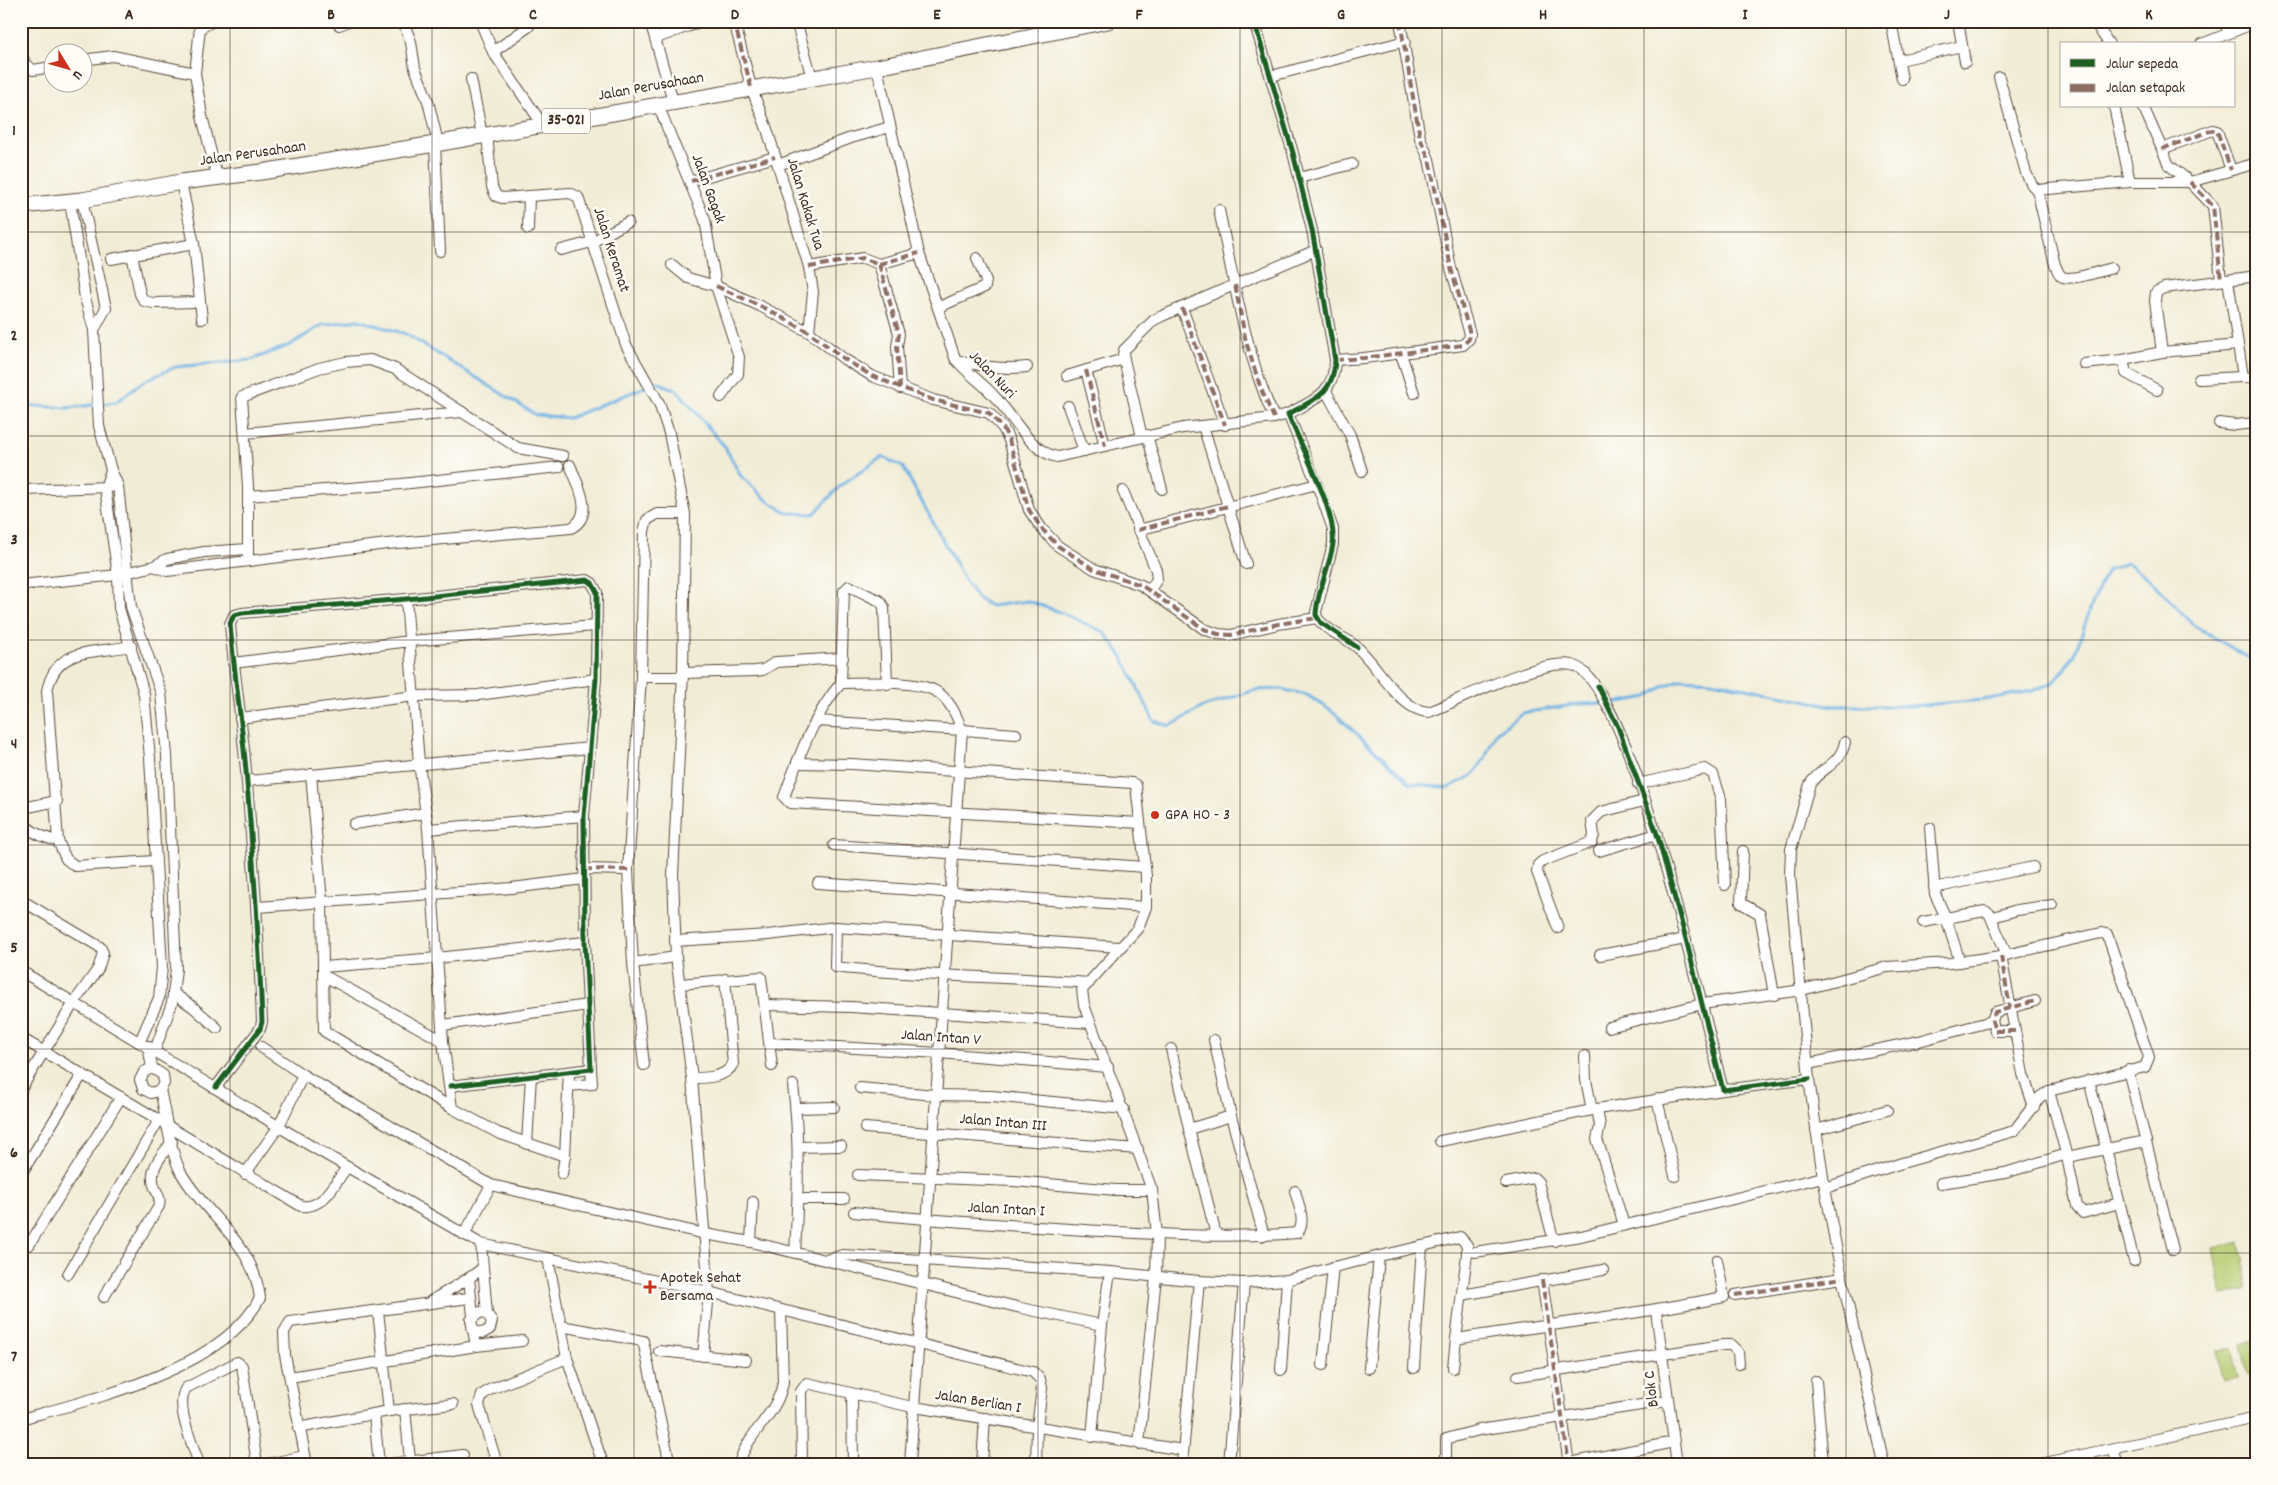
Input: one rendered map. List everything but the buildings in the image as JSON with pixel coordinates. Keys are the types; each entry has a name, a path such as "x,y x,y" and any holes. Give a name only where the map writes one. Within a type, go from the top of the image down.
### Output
{"main road":[{"name":"Jalan Perusahaan","path":"21,206 76,201 181,182 261,172 436,144 751,87 812,78 1100,22"}],"street":[{"path":"214,21 198,24 195,73 202,116 217,177"},
{"path":"402,21 411,42 415,68 428,101 436,144 440,251"},
{"path":"480,21 493,52 542,125"},
{"path":"493,52 528,27 533,21"},
{"name":"Jalan Gagak","path":"650,21 656,38 666,103 710,242 716,286 740,364 738,374 721,396"},
{"path":"656,38 688,24 703,21"},
{"name":"Jalan Kakak Tua","path":"734,21 742,45 751,87 809,267 813,292 809,332"},
{"path":"796,21 812,78"},
{"path":"1254,21 1299,178 1316,250 1334,360 1334,369 1326,391 1350,435 1362,471"},
{"path":"1334,360 1401,354 1463,345 1469,339 1470,334 1451,268 1429,159 1420,138 1405,41 1400,21"},
{"path":"1891,21 1902,78"},
{"path":"1958,21 1965,62"},
{"path":"2094,21 2108,42"},
{"path":"2224,21 2229,32"},
{"path":"2206,42 2257,22"},
{"path":"1270,76 1405,41"},
{"path":"1900,60 1962,46"},
{"path":"21,52 25,64 33,70 42,69"},
{"path":"92,59 113,56 195,73"},
{"name":"Jalan Nuri","path":"877,66 919,254 956,360 996,397 1007,423 1041,450 1057,457 1144,436 1203,426 1274,418 1288,414 1323,395 1326,391"},
{"path":"1999,77 2026,173 2037,190 2055,265 2060,275 2066,278 2073,278 2112,268"},
{"path":"471,79 485,134"},
{"path":"2114,108 2130,182"},
{"path":"2144,108 2164,147 2169,165 2194,181 2213,206 2224,280 2243,377"},
{"path":"691,181 776,161 890,127"},
{"path":"2164,147 2205,132 2217,131 2231,170"},
{"name":"Jalan Keramat","path":"485,134 494,193 502,198 576,194 626,345 659,403 669,433 685,514 683,675 673,875 676,957 692,1078 706,1234 709,1292 703,1356"},
{"path":"2037,190 2130,182 2194,181 2257,163"},
{"path":"1299,178 1352,164"},
{"path":"181,182 194,244 202,319"},
{"path":"528,230 529,196"},
{"path":"76,201 94,250 106,308 94,330"},
{"path":"76,201 78,253 85,298 94,330 95,384 99,426 111,470 118,486 129,572 131,607 161,693 167,755 170,869 176,947 173,993 148,1046"},
{"path":"1219,210 1246,342 1261,389 1274,418"},
{"path":"561,250 592,242 628,222"},
{"path":"111,259 194,244"},
{"path":"78,253 94,250"},
{"path":"1162,489 1144,436 1124,359 1124,350 1154,320 1316,250"},
{"path":"132,254 140,294 144,301 153,303 199,302"},
{"path":"809,267 863,258 879,264 919,254"},
{"path":"939,307 985,287 986,281 977,258"},
{"path":"879,264 899,334 896,346 900,388"},
{"path":"672,265 688,278 716,286 760,306 809,332 862,370 900,388 933,400 989,413 1007,423 1009,440 1029,510 1042,529 1058,546 1083,563 1151,588 1204,629 1218,634 1231,635 1278,624 1317,618"},
{"path":"2162,352 2155,301 2156,292 2164,288 2257,276"},
{"path":"1182,308 1225,425"},
{"path":"2084,364 2122,360 2162,352 2238,344"},
{"path":"1401,354 1414,393"},
{"path":"1067,376 1124,359"},
{"path":"154,566 167,571 248,560 571,528 580,521 584,506 569,458 518,448 394,369 370,360 346,362 319,368 242,397 248,496 248,560"},
{"path":"956,360 991,368 1012,369 1027,366"},
{"path":"2122,360 2126,373 2157,390"},
{"path":"1086,370 1105,446"},
{"path":"2199,379 2257,378"},
{"path":"1068,406 1084,451"},
{"path":"245,432 462,412"},
{"path":"1288,414 1333,529 1331,553 1316,612 1317,618 1357,647 1376,665 1398,694 1412,708 1421,712 1429,712 1527,673 1557,665 1572,665 1586,672 1598,686 1611,710 1657,834 1686,939 1723,1090"},
{"path":"2219,423 2235,425 2257,422"},
{"path":"1203,426 1246,564"},
{"path":"559,467 558,461 563,456"},
{"path":"248,496 401,484 559,467 565,469 570,465"},
{"path":"111,470 105,488 118,575 119,608 144,694 150,758 162,967 148,1046 152,1068 163,1075 164,1083 160,1090 151,1093 141,1085 144,1072 152,1068"},
{"path":"1138,530 1317,484"},
{"path":"22,491 118,486"},
{"path":"1124,491 1138,530 1156,570 1157,579 1151,588"},
{"path":"644,1065 633,963 628,870 641,677 646,524 647,520 656,514 685,514"},
{"path":"21,585 118,575 154,566 166,559 194,554 248,549"},
{"path":"193,567 194,554"},
{"path":"216,1087 260,1029 262,1022 258,906 230,624 237,614 406,600 583,579 596,587 596,680 584,816 585,942 592,1084 568,1086"},
{"path":"887,684 884,607 880,601 849,586 844,591 841,683 816,721 797,763 784,797 790,803 955,814 1140,823"},
{"path":"406,600 419,763 428,828 443,1041 452,1108"},
{"path":"233,663 410,641 595,626"},
{"path":"131,646 68,657 53,670 47,691 57,801 58,841 66,859 75,866 155,861"},
{"path":"641,677 755,671 763,670 776,662 843,658"},
{"path":"240,718 415,696 478,695 596,680"},
{"path":"841,683 924,687 939,693 951,706 962,730 935,1095 934,1133 921,1284 910,1464"},
{"path":"816,721 1016,734"},
{"path":"1845,742 1838,760 1815,777 1810,784 1791,849 1790,876 1809,1079 1823,1177 1842,1278 1884,1464"},
{"path":"247,782 419,763 590,748"},
{"path":"150,758 167,755"},
{"path":"797,763 852,764 1132,783 1136,785 1139,794 1145,867 1146,907 1138,928 1119,946 1082,990 1084,1005 1124,1109 1152,1190 1157,1234 1156,1277 1139,1444"},
{"path":"1638,784 1705,769 1713,774 1721,799 1725,885"},
{"path":"311,774 322,902 324,1031 452,1108 498,1133 565,1156"},
{"path":"21,813 28,807 57,801"},
{"path":"1558,928 1537,872 1538,865 1543,861 1592,842 1594,835 1592,822 1597,815 1644,801"},
{"path":"354,824 426,813"},
{"path":"428,828 584,816"},
{"path":"21,817 26,825 45,838 58,841"},
{"path":"1930,828 1934,888 1960,962"},
{"path":"1599,851 1657,834"},
{"path":"834,845 953,855 1145,867"},
{"path":"1743,851 1741,902 1760,914 1774,995"},
{"path":"1934,888 2033,867"},
{"path":"258,906 512,888 584,874 628,870"},
{"path":"818,883 1146,907"},
{"path":"21,900 100,947 103,953 98,969 75,1002 21,1089"},
{"path":"1993,917 2018,910 2052,905"},
{"path":"1923,922 1985,911 1993,917 2004,956 2010,1008 2023,1074 2034,1107"},
{"path":"675,941 768,935 836,927 1119,946"},
{"path":"836,927 835,967 944,977 1089,983"},
{"path":"1609,1027 1702,1004 1802,990 1887,967 1960,962 2004,956 2101,933 2107,934 2111,939 2149,1057 2149,1062 2145,1067 2049,1091 2040,1097 2014,1132 1902,1163 1825,1188"},
{"path":"1600,955 1686,939"},
{"path":"323,971 585,942"},
{"path":"161,947 176,947"},
{"path":"633,963 676,957"},
{"path":"21,971 347,1167 481,1244 709,1292 1034,1372 1040,1379 1042,1388 1037,1427 1036,1464"},
{"path":"323,971 443,1041"},
{"path":"680,984 761,977 771,1043 772,1066"},
{"path":"692,1078 715,1076 726,1072 733,1064 725,979"},
{"path":"173,993 194,1007 218,1028"},
{"path":"2015,1031 1998,1032 1992,1021 1995,1012 2035,1001"},
{"path":"443,1025 588,1005"},
{"path":"765,1005 851,1007 941,1015 1091,1023"},
{"path":"1808,1064 1919,1041 1992,1021"},
{"path":"21,1038 301,1206 312,1207 323,1200 347,1167"},
{"path":"1214,1040 1231,1116 1264,1236"},
{"name":"Jalan Intan V","path":"771,1043 1108,1066"},
{"path":"261,1047 303,1075 491,1185 706,1234 751,1242 921,1284 1102,1325"},
{"path":"1171,1049 1216,1235"},
{"path":"1585,1056 1586,1080 1600,1126 1597,1139 1624,1226"},
{"path":"450,1086 591,1069"},
{"path":"2128,1070 2173,1250"},
{"path":"562,1174 565,1156 569,1073"},
{"path":"21,1174 82,1075"},
{"path":"246,1174 279,1126 303,1075"},
{"path":"527,1144 531,1076"},
{"path":"1440,1141 1657,1098 1809,1079"},
{"path":"2089,1080 2134,1261"},
{"path":"793,1085 798,1147 795,1253"},
{"path":"860,1088 935,1095 992,1096 1124,1109"},
{"path":"21,1420 124,1390 196,1358 244,1322 254,1310 260,1298 252,1266 235,1237 182,1176 160,1090"},
{"path":"2049,1091 2067,1156 2077,1206 2083,1213 2119,1203"},
{"path":"29,1246 121,1097"},
{"path":"1657,1098 1675,1176"},
{"path":"796,1108 834,1106"},
{"path":"1816,1130 1887,1110"},
{"path":"1189,1129 1231,1116"},
{"path":"68,1274 158,1120"},
{"name":"Jalan Intan III","path":"865,1128 1138,1150"},
{"path":"1941,1183 2006,1173 2067,1156 2146,1141"},
{"path":"104,1297 160,1206 161,1200 154,1185 153,1174 156,1164 172,1142"},
{"path":"798,1147 841,1146"},
{"path":"858,1176 930,1177 1152,1190"},
{"path":"1475,1252 1554,1241 1624,1226 1823,1177"},
{"path":"1506,1183 1534,1178 1538,1182 1554,1241"},
{"path":"464,1235 491,1185"},
{"name":"Jalan Intan I","path":"854,1212 927,1220 1157,1234 1264,1236 1296,1233 1300,1230 1302,1225 1295,1191"},
{"path":"798,1199 844,1199"},
{"path":"751,1242 753,1202"},
{"path":"826,1260 843,1254 1244,1283 1287,1280 1332,1267 1460,1238 1464,1240 1467,1254 1453,1368"},
{"path":"481,1244 488,1314 492,1321 490,1329 491,1345"},
{"path":"1414,1368 1422,1246"},
{"path":"1369,1368 1378,1256"},
{"path":"548,1258 567,1358 603,1464"},
{"path":"1456,1339 1656,1310 1724,1297 1717,1260"},
{"path":"1323,1365 1332,1267"},
{"path":"427,1303 483,1268"},
{"path":"1462,1295 1603,1270"},
{"path":"1092,1437 1102,1325 1110,1272"},
{"path":"469,1278 469,1298 473,1316 471,1324 475,1331 476,1346"},
{"path":"1735,1295 1842,1278"},
{"path":"1280,1370 1287,1280"},
{"path":"1542,1280 1563,1417 1567,1464 1674,1442"},
{"path":"1182,1464 1199,1281"},
{"path":"1229,1464 1244,1283"},
{"path":"268,1464 305,1460 298,1428 284,1332 290,1322 469,1298"},
{"path":"739,1464 749,1438 766,1420 781,1393 784,1382 781,1310"},
{"name":"Blok C","path":"1656,1310 1677,1464"},
{"path":"378,1311 389,1411"},
{"path":"473,1316 480,1312 488,1314"},
{"path":"560,1326 643,1341 670,1464"},
{"path":"475,1331 482,1333 490,1329"},
{"path":"290,1377 384,1360 522,1341"},
{"path":"1518,1376 1731,1345 1738,1352 1739,1364"},
{"path":"659,1351 746,1360"},
{"path":"497,1464 479,1405 482,1395 491,1389 567,1358"},
{"path":"199,1464 184,1421 183,1393 186,1388 237,1362 242,1366 257,1464"},
{"path":"1816,1381 1823,1464"},
{"name":"Jalan Berlian I","path":"802,1464 801,1391 807,1383 914,1406 1092,1437 1184,1450"},
{"path":"852,1394 854,1464"},
{"path":"1446,1464 1446,1439 1479,1430 1668,1401"},
{"path":"298,1428 389,1411 453,1404"},
{"path":"405,1409 410,1460"},
{"path":"374,1414 379,1464"},
{"path":"982,1464 985,1418"},
{"path":"2040,1464 2257,1418"},
{"path":"2114,1449 2117,1464"},
{"path":"391,1464 410,1460 463,1455"}],"green space":[{"path":"2240,1243 2249,1289 2222,1295 2213,1248"},
{"path":"2255,1341 2257,1373 2248,1375 2241,1345"},
{"path":"2231,1348 2238,1378 2224,1381 2217,1351"}],"waterway":[{"path":"21,405 68,408 116,402 144,381 175,367 251,360 290,345 322,325 358,320 406,334 536,415 569,418 657,382 677,390 725,447 741,476 768,501 788,513 814,514 841,485 882,457 903,467 960,572 977,598 991,606 1028,601 1060,612 1104,632 1122,656 1154,721 1170,726 1203,707 1255,690 1281,689 1307,695 1331,710 1410,783 1448,788 1473,775 1485,758 1496,733 1522,713 1579,704 1615,703 1647,697 1664,686 1683,679 1712,681 1833,706 1912,706 1983,700 2032,691 2054,682 2074,656 2091,607 2107,570 2128,563 2150,580 2195,626 2257,663"}],"marked path":[{"path":"339,25 349,21"},
{"path":"734,21 751,87"},
{"path":"1335,360 1463,345 1469,339 1470,334 1451,268 1429,159 1420,138 1400,21"},
{"path":"2162,149 2213,130 2217,131 2231,170"},
{"path":"691,181 775,157"},
{"path":"2190,182 2213,206 2221,280"},
{"path":"809,267 863,258 879,264 919,253"},
{"path":"879,264 899,334 897,346 900,388"},
{"path":"1235,285 1246,342 1261,389 1274,418"},
{"path":"716,286 760,306 809,332 844,359 872,376 933,400 989,413 1003,428 1009,440 1029,510 1042,529 1058,546 1094,569 1141,585 1204,629 1218,634 1231,635 1278,624 1317,618"},
{"path":"1182,308 1225,425"},
{"path":"1086,370 1105,446"},
{"path":"1138,530 1228,506"},
{"path":"584,869 628,870"},
{"path":"2001,956 2010,1008"},
{"path":"2015,1031 1995,1031 1992,1021 1995,1012 2035,1001"},
{"path":"1735,1295 1842,1278"},
{"path":"1542,1280 1569,1464"}],"cycle path":[{"path":"1254,21 1293,153 1312,230 1335,360 1334,372 1327,388 1314,400 1288,414 1324,497 1333,531 1333,544 1318,599 1316,615 1321,623 1357,647"},
{"path":"216,1087 260,1029 262,1022 249,802 230,624 234,615 587,580 592,583 597,592 596,679 584,816 585,942 591,1069 450,1086"},
{"path":"1598,686 1618,727 1657,834 1686,939 1723,1090 1809,1079"}],"place":[{"name":"GPA HO - 3","path":"1155,815"},
{"name":"Apotek Sehat Bersama","path":"650,1287"}]}
